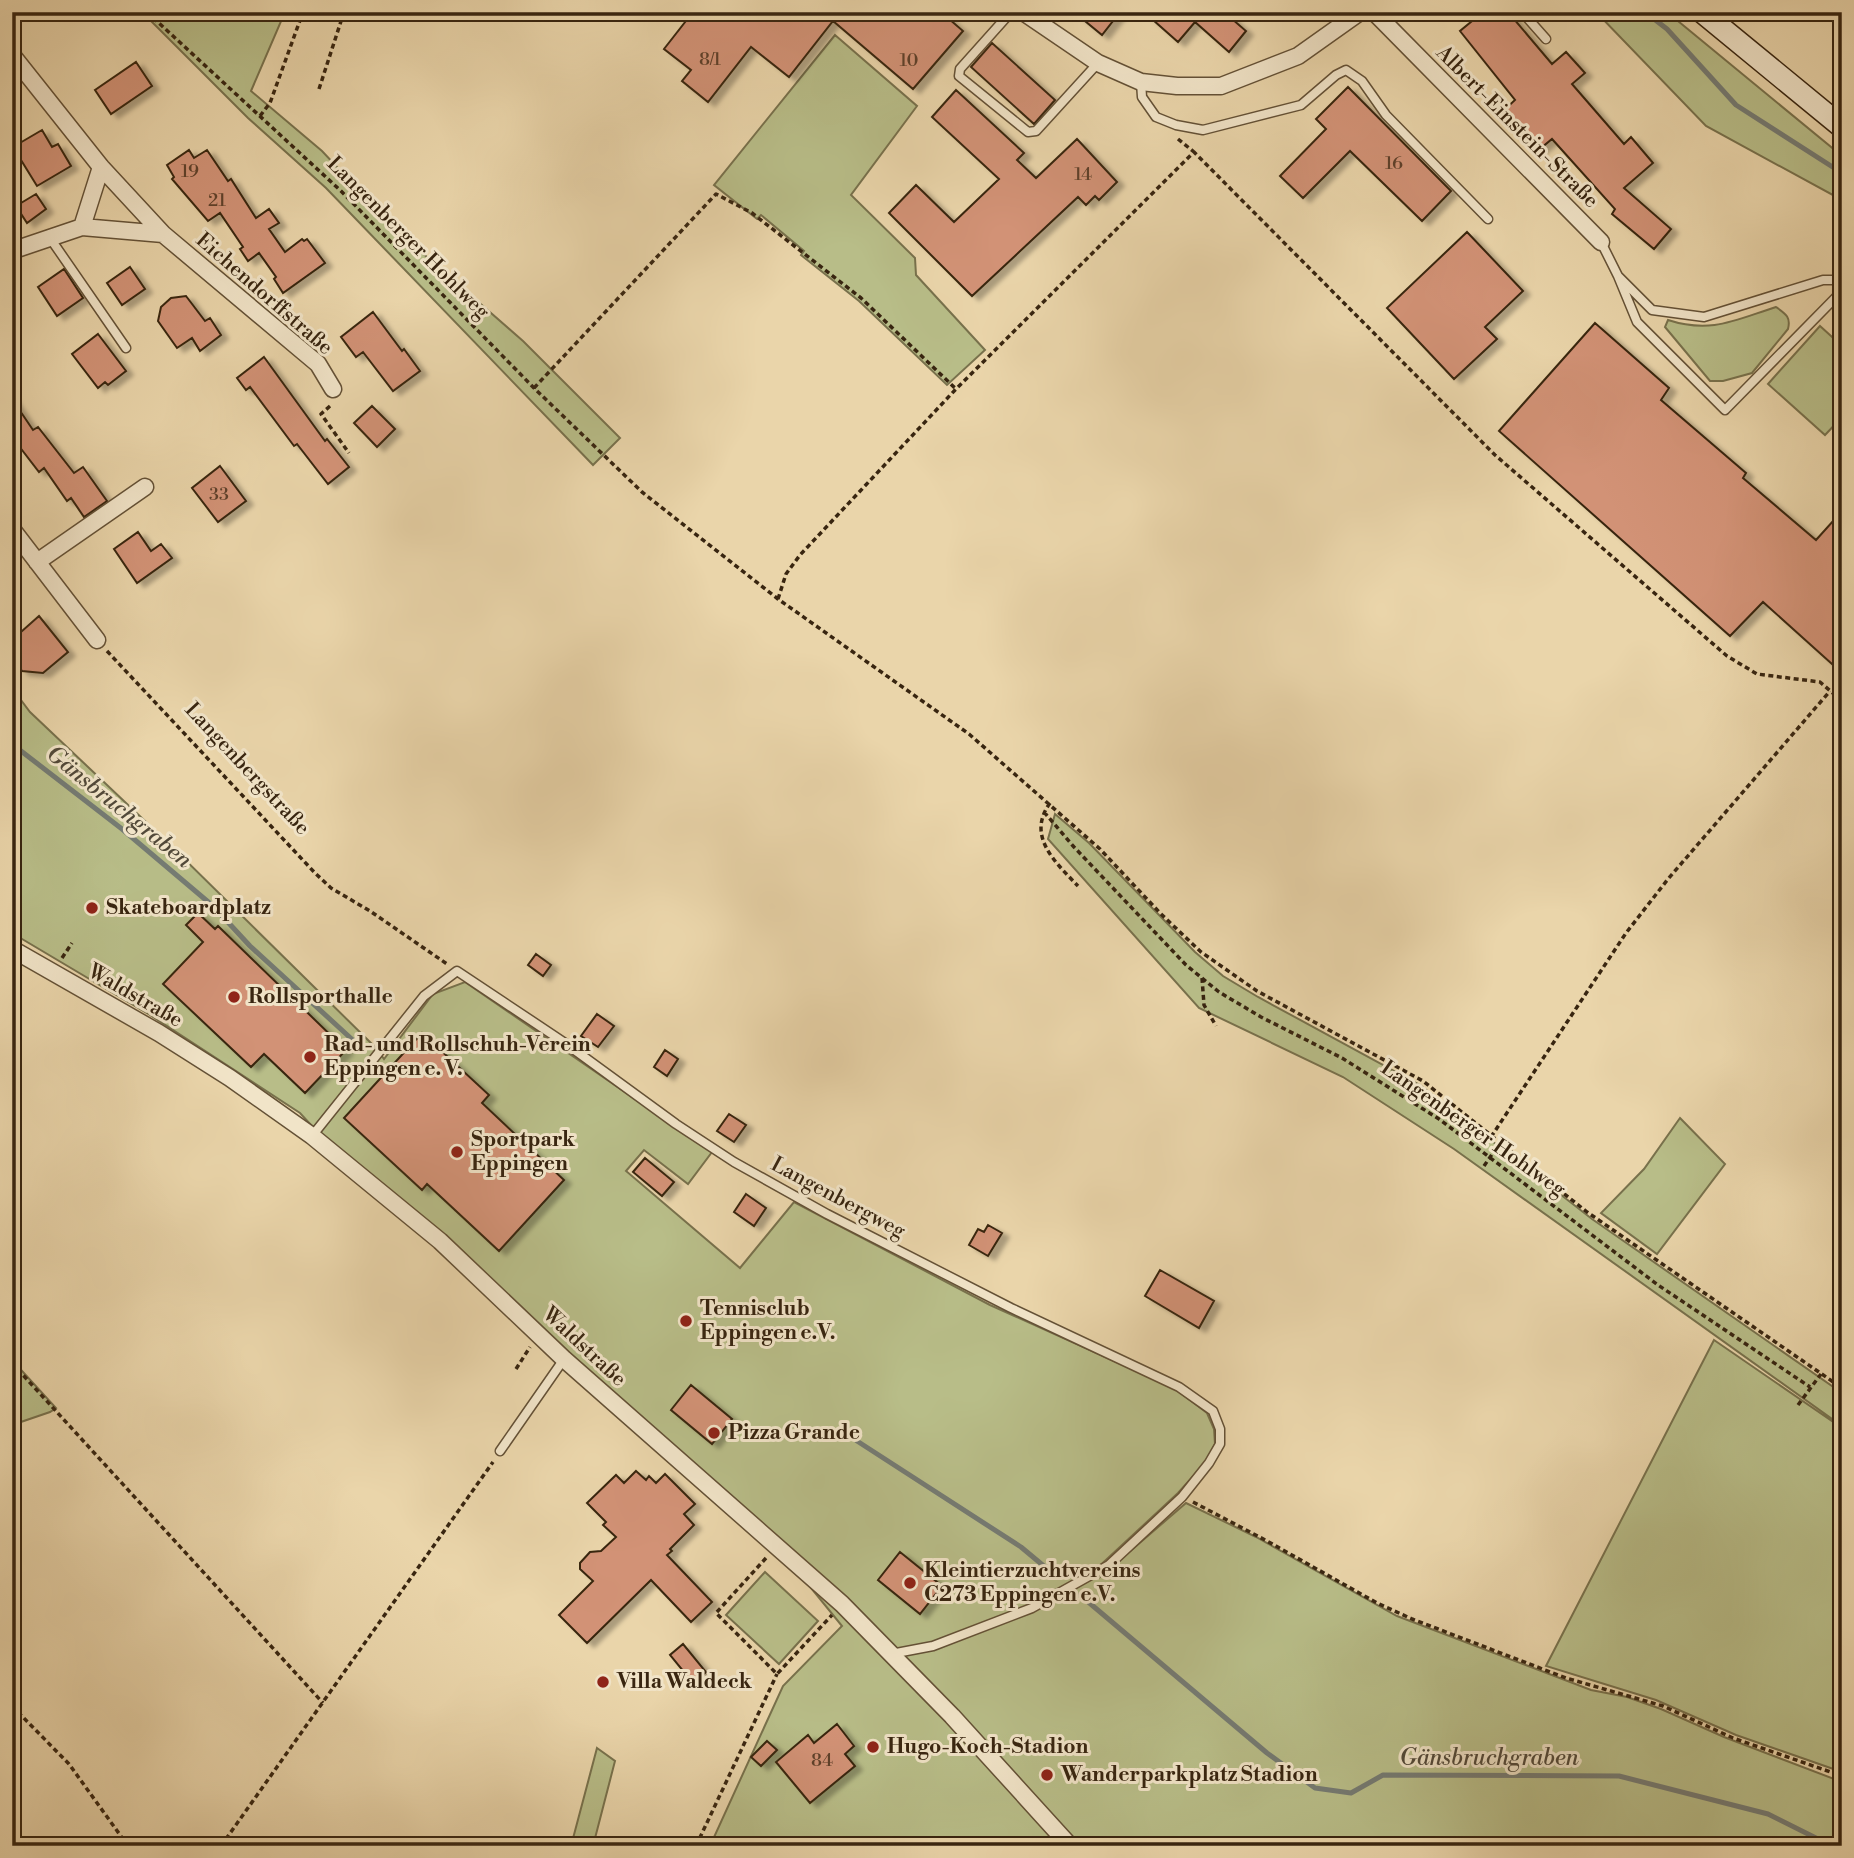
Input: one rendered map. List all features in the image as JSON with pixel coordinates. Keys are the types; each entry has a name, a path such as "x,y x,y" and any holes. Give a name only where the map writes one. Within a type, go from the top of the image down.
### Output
{"street":[{"path":"1023,12 1098,63 1141,82 1177,86 1221,86 1298,56 1360,12"},
{"name":"Albert-Einstein-Straße","path":"1374,12 1601,242"},
{"path":"1702,12 1842,127"},
{"name":"Eichendorffstraße","path":"12,55 101,166 163,234 317,364 332,387"},
{"path":"82,227 101,166"},
{"name":"Eichendorffstraße","path":"12,247 20,248 82,227 163,234"},
{"path":"37,562 145,487"},
{"path":"12,529 97,640"},
{"name":"Waldstraße","path":"12,949 159,1033 230,1078 312,1136 440,1241 564,1359 842,1604 952,1716 1070,1846"}],"lane":[{"path":"1011,12 960,69 959,76 1028,132 1036,131 1098,63"},
{"path":"1522,12 1546,40"},
{"path":"1141,82 1142,97 1156,117 1176,125 1203,130 1301,105 1336,75 1346,70 1362,81 1385,115 1488,219"},
{"path":"50,238 126,348"},
{"path":"1601,242 1637,322 1725,410 1842,291"},
{"path":"1618,276 1652,310 1704,317 1823,280 1842,281"},
{"path":"312,1136 424,996 457,971"},
{"name":"Langenbergweg","path":"457,971 734,1162 827,1214 1011,1308 1179,1387 1213,1411 1220,1429 1220,1444 1182,1497 1109,1565 1032,1608 933,1646 891,1654"},
{"path":"500,1451 564,1359"}],"path":[{"name":"Langenberger Hohlweg","path":"147,12 341,191 534,387 642,492 778,599 969,734 1100,849 1201,952 1257,991 1423,1082 1587,1212 1842,1388"},
{"path":"260,116 270,103 303,12"},
{"path":"319,89 344,12"},
{"path":"778,599 786,574 800,555 956,389 1194,152 1495,455 1727,656 1757,674 1820,682 1842,701"},
{"path":"534,387 716,194 752,213 862,299 956,389"},
{"path":"332,387 320,392 330,407 321,414 349,453"},
{"name":"Langenbergstraße","path":"97,640 331,888 370,911 457,971"},
{"path":"1491,1137 1626,933 1651,900 1830,691"},
{"path":"1050,803 1044,812 1040,828 1042,840 1078,886"},
{"name":"Langenberger Hohlweg","path":"1044,812 1186,965 1219,992 1342,1058 1439,1119 1658,1285 1810,1387"},
{"path":"1202,978 1204,1005 1216,1026"},
{"path":"1484,1166 1500,1144"},
{"path":"516,1369 539,1334"},
{"path":"12,1363 323,1703"},
{"path":"1798,1405 1821,1374"},
{"path":"1835,1384 1842,1380"},
{"path":"221,1846 500,1451"},
{"path":"1182,1497 1377,1603 1412,1619 1566,1678 1663,1706 1733,1738 1842,1776"},
{"path":"777,1546 716,1613 777,1674"},
{"path":"696,1846 777,1674 842,1604"},
{"path":"12,1706 69,1763 128,1846"}],"green space":[{"path":"142,12 285,12 251,91 322,151 396,230 523,341 620,438 593,465 326,188 248,118"},
{"path":"1596,12 1667,12 1842,156 1842,200 1706,126"},
{"path":"835,35 917,106 851,195 915,258 916,275 985,350 947,385 859,301 801,255 804,251 761,215 757,219 714,185"},
{"path":"1776,307 1787,316 1788,329 1752,373 1723,381 1710,381 1665,327 1668,320 1697,326 1723,324"},
{"path":"1820,326 1842,346 1842,417 1825,435 1768,384"},
{"path":"12,688 30,712 164,839 376,1048 384,1059 433,994 465,982 712,1152 688,1184 644,1150 626,1171 740,1268 794,1202 990,1305 1174,1388 1207,1413 1214,1429 1215,1444 1206,1462 1178,1493 1092,1573 1099,1578 1186,1503 1256,1537 1397,1616 1591,1690 1627,1697 1661,1709 1724,1737 1842,1782 1842,1846 710,1846 783,1686 842,1626 759,1524 325,1140 300,1113 150,1015 12,933"},
{"path":"1055,814 1089,843 1195,952 1223,976 1420,1085 1592,1219 1842,1393 1842,1426 1454,1149 1343,1077 1199,1008 1048,839"},
{"path":"1680,1118 1725,1164 1657,1254 1601,1213 1644,1169"},
{"path":"1714,1340 1842,1428 1842,1772 1736,1735 1656,1700 1546,1666"},
{"path":"12,1360 56,1408 12,1425"},
{"path":"765,1572 818,1621 779,1664 726,1615"},
{"path":"597,1748 615,1761 593,1846 571,1846"}],"building":[{"path":"693,12 941,12 963,31 913,89 833,21 789,77 751,47 708,102 682,81 691,70 664,49"},
{"path":"1074,12 1120,12 1102,35"},
{"path":"1144,12 1224,12 1246,31 1229,52 1195,22 1178,42"},
{"path":"1483,12 1508,12 1552,64 1566,52 1585,73 1572,84 1624,144 1631,137 1653,163 1624,188 1671,229 1654,249 1612,214 1615,209 1552,139 1535,153 1501,113 1515,100 1460,31"},
{"path":"992,43 1055,100 1034,124 971,67"},
{"path":"136,62 152,86 111,114 95,90"},
{"path":"1348,87 1451,191 1422,221 1350,151 1303,198 1280,176 1326,129 1316,119"},
{"path":"956,90 1024,153 1017,160 1036,178 1077,139 1117,182 1099,200 1095,196 1086,205 1078,197 972,296 889,213 916,185 954,222 999,179 932,117"},
{"path":"42,130 52,147 58,144 71,166 37,186 13,147"},
{"path":"189,150 194,158 207,150 228,181 231,179 256,218 269,209 279,223 269,229 285,252 302,239 307,239 325,263 283,293 274,279 276,277 259,253 248,261 240,249 243,247 220,213 208,221 172,179 174,177 167,165"},
{"path":"36,194 46,209 27,223 16,206"},
{"path":"1467,232 1523,291 1485,327 1497,339 1454,379 1387,308"},
{"path":"130,267 145,289 122,305 107,283"},
{"path":"64,269 83,298 57,316 38,287"},
{"path":"186,296 205,321 210,318 221,335 200,351 192,338 177,348 158,321 161,307 171,298"},
{"path":"373,312 420,371 393,391 363,352 356,357 341,337"},
{"path":"1595,323 1669,388 1661,400 1746,473 1743,478 1816,540 1842,511 1842,673 1763,602 1730,636 1499,431"},
{"path":"98,334 126,371 108,385 105,382 98,388 72,354"},
{"path":"264,357 325,441 327,439 349,467 328,484 297,444 294,446 250,387 246,390 237,378"},
{"path":"12,399 33,430 38,427 74,473 83,467 107,501 84,517 71,498 67,501 44,468 39,472 12,437"},
{"path":"372,406 395,429 377,447 354,423"},
{"path":"220,466 246,501 218,522 192,488"},
{"path":"138,532 151,551 161,544 172,558 137,583 114,549"},
{"path":"39,616 68,652 43,673 22,671 12,656 12,631 21,632"},
{"name":"Rollsporthalle","path":"198,913 215,929 218,926 346,1050 305,1093 264,1054 251,1067 163,984 203,942 186,925"},
{"path":"536,954 551,965 543,976 528,965"},
{"path":"597,1014 614,1026 598,1047 581,1036"},
{"name":"Sportpark Eppingen","path":"422,1033 489,1095 482,1103 564,1180 499,1251 427,1184 422,1190 344,1118"},
{"path":"665,1050 678,1059 667,1076 654,1067"},
{"path":"729,1114 746,1125 734,1142 717,1131"},
{"path":"645,1158 674,1182 662,1196 633,1172"},
{"path":"746,1194 766,1208 754,1226 734,1212"},
{"path":"988,1225 1002,1233 988,1256 969,1245 978,1229 984,1232"},
{"path":"1160,1270 1214,1301 1199,1328 1145,1296"},
{"path":"691,1385 732,1419 712,1444 671,1410"},
{"path":"636,1471 646,1480 649,1476 656,1483 665,1474 695,1504 684,1514 694,1525 667,1555 712,1602 691,1622 651,1580 587,1643 559,1615 593,1581 580,1569 580,1563 590,1552 601,1551 616,1537 603,1525 606,1522 587,1503 616,1475 624,1483"},
{"name":"Kleintierzuchtvereins C273 Eppingen e.V.","path":"900,1552 942,1586 920,1614 878,1580"},
{"path":"683,1644 706,1672 693,1683 670,1655"},
{"path":"837,1724 854,1746 845,1754 855,1766 810,1803 776,1762 808,1735 814,1743"},
{"path":"767,1741 777,1750 761,1766 751,1757"}],"waterway":[{"path":"1645,12 1667,29 1736,105 1842,173"},
{"name":"Gänsbruchgraben","path":"12,744 122,829 213,906 250,946 356,1043"},
{"name":"Gänsbruchgraben","path":"857,1441 1021,1547 1057,1577"},
{"name":"Gänsbruchgraben","path":"1080,1595 1267,1753 1315,1788 1351,1793 1383,1775 1619,1776 1768,1814 1832,1846"}],"place":[{"name":"Skateboardplatz","path":"92,908"},
{"name":"Rollsporthalle","path":"234,997"},
{"name":"Rad- und Rollschuh-Verein Eppingen e. V.","path":"310,1057"},
{"name":"Sportpark Eppingen","path":"457,1152"},
{"name":"Tennisclub Eppingen e.V.","path":"686,1321"},
{"name":"Pizza Grande","path":"714,1433"},
{"name":"Kleintierzuchtvereins C273 Eppingen e.V.","path":"910,1583"},
{"name":"Villa Waldeck","path":"603,1682"},
{"name":"Hugo-Koch-Stadion","path":"873,1747"},
{"name":"Wanderparkplatz Stadion","path":"1047,1775"}]}
